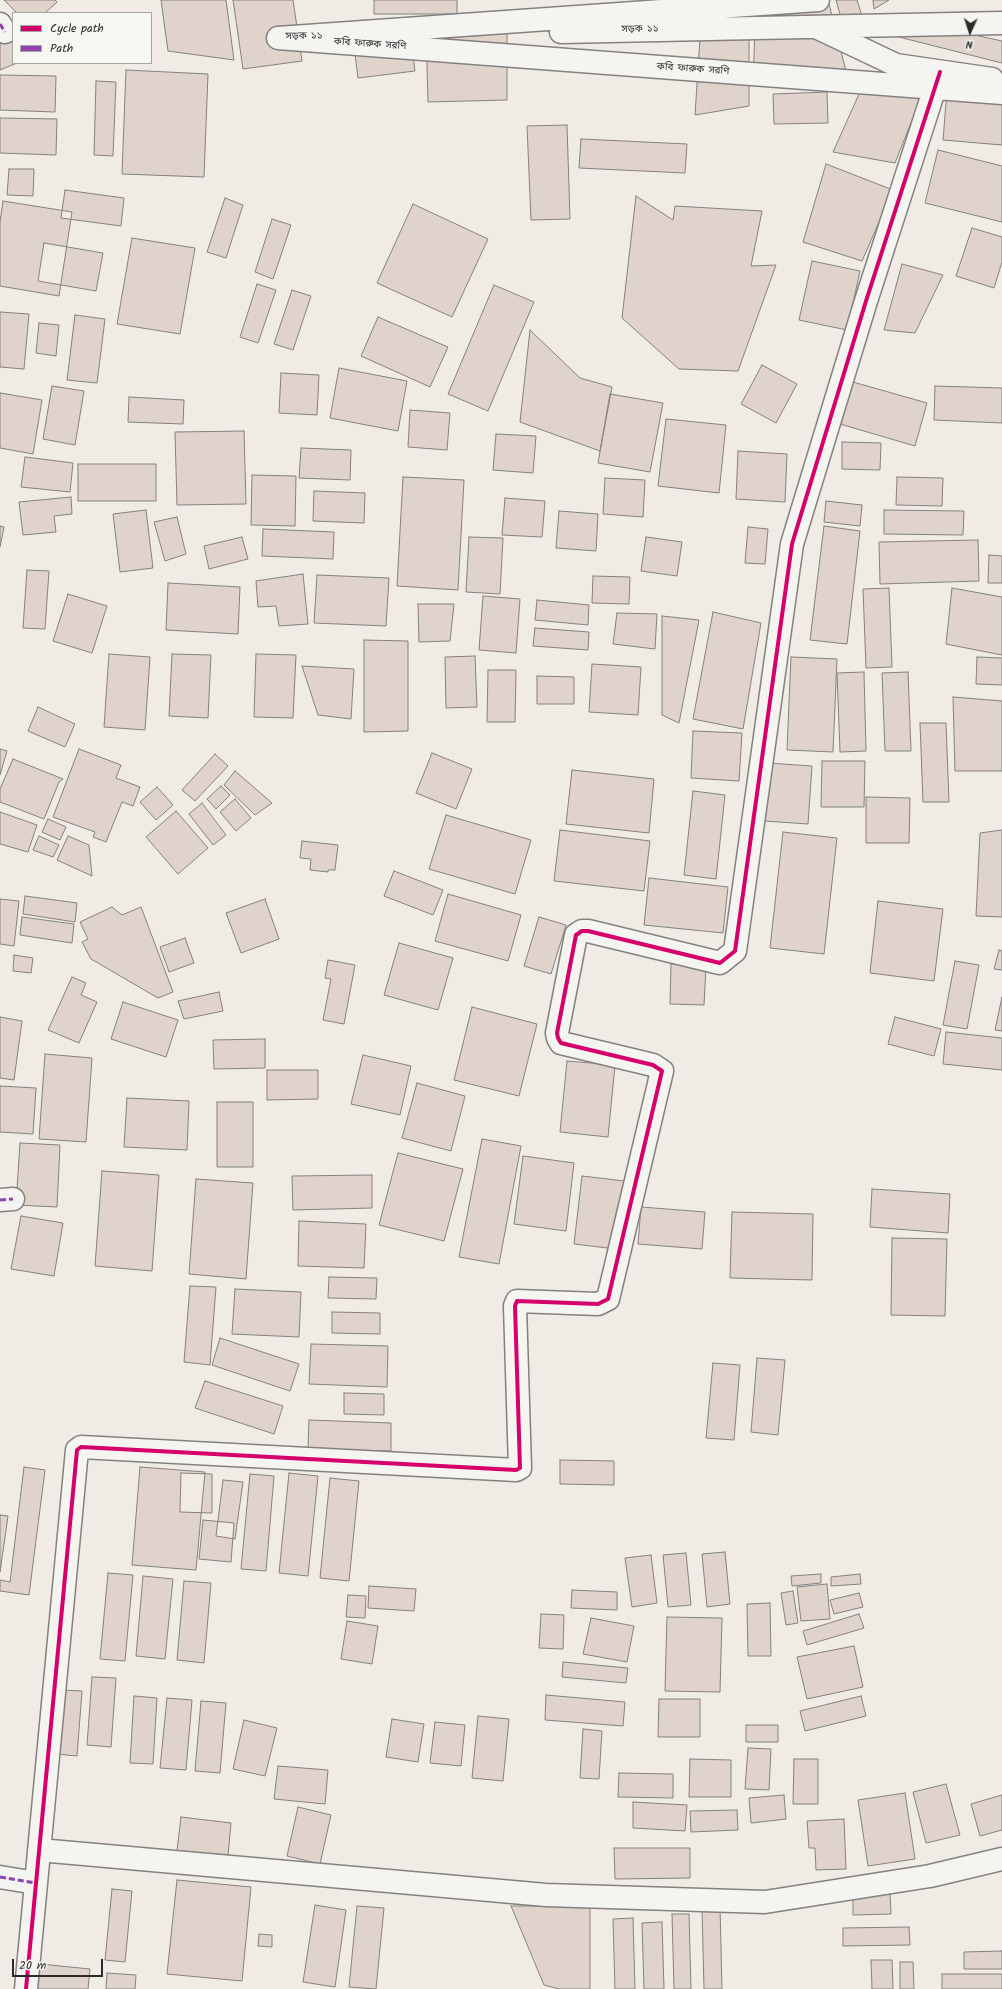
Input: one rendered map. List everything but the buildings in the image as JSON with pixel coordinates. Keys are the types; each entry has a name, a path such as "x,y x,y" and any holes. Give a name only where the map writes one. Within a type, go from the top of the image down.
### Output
{"street":[{"path":"782,0 788,11 795,18 896,65 1002,80"},
{"name":"কবি ফারুক সরণি","path":"278,38 818,0"},
{"name":"সড়ক ১১","path":"278,38 1002,23"},
{"name":"কবি ফারুক সরণি","path":"278,38 1002,93"},
{"path":"26,1989 77,1450 81,1447 516,1470 520,1468 515,1306 517,1301 598,1304 608,1299 662,1071 653,1065 562,1043 558,1038 557,1033 576,935 582,931 588,931 720,962 735,951 792,544 866,301 940,72"},
{"path":"39,1850 546,1895 764,1902 930,1876 1002,1859"},
{"path":"0,1877 36,1883"}],"marked path":[{"path":"0,24 5,32"},
{"path":"0,1200 13,1199"},
{"path":"0,1877 36,1883"}],"cycle path":[{"path":"26,1989 77,1450 81,1447 516,1470 520,1468 515,1306 517,1301 598,1304 608,1299 662,1071 653,1065 561,1043 557,1033 576,935 582,931 588,931 720,963 735,951 792,544 866,301 940,72"}]}
